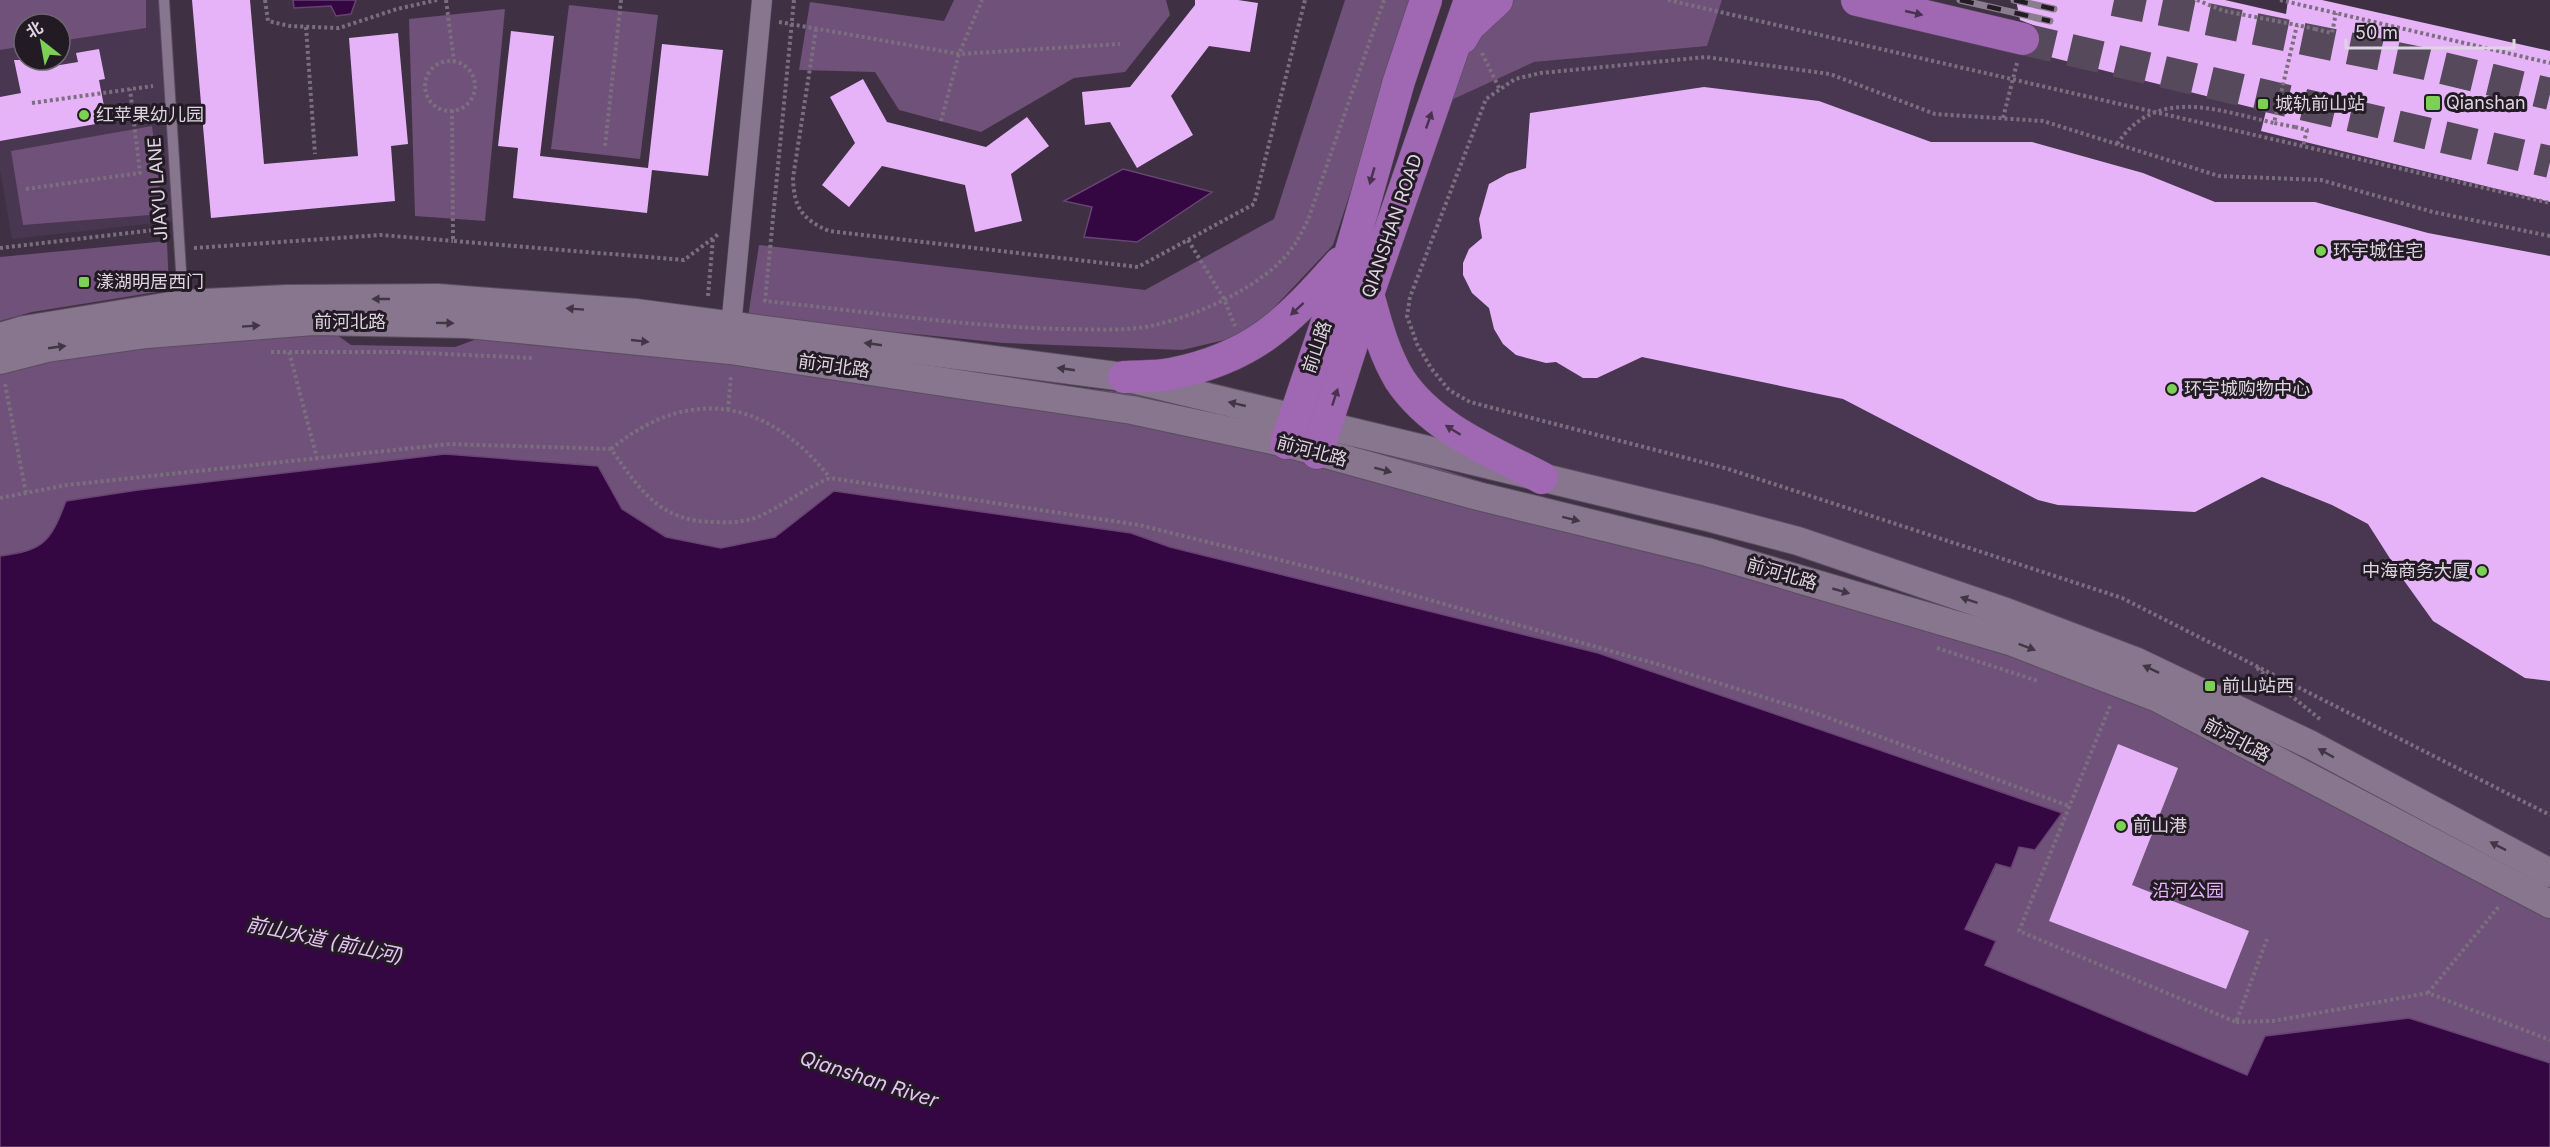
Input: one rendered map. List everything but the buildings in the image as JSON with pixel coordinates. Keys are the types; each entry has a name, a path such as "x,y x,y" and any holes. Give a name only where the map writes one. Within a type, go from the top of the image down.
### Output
{"main road":[{"path":"1408,0 1411,28 1409,52"},
{"name":"QIANSHAN ROAD","path":"1351,251 1426,0"},
{"name":"QIANSHAN ROAD","path":"1321,440 1368,294 1470,0"},
{"path":"1450,59 1469,26 1497,0"},
{"path":"1857,0 2023,39"},
{"path":"1124,377 1168,375 1209,364 1246,350 1289,317 1351,251"},
{"name":"前山路","path":"1290,430 1351,251"},
{"path":"1368,294 1386,352 1400,379 1422,407 1452,430 1542,478"},
{"name":"前河北路","path":"0,337 24,330 183,304 285,299 438,298 636,313 728,357 1124,377 1321,440 1478,496 1707,552 2010,640 2158,698 2550,904"},
{"name":"前河北路","path":"2,376 47,348 147,334 314,321 467,324 1290,430"},
{"name":"前河北路","path":"1321,440 1542,478 1711,518 1798,541 2006,612 2125,657 2311,745 2550,873"}],"street":[{"path":"728,357 761,10"}],"lane":[{"name":"JIAYU LANE","path":"164,0 183,304"}],"path":[{"path":"265,0 268,21 306,27 339,28 397,9 437,0"},
{"path":"446,0 454,61"},
{"path":"605,146 621,0"},
{"path":"794,0 765,301 1023,328 1099,330 1154,325 1194,313 1224,299 1268,271 1292,249 1308,220 1384,0"},
{"path":"940,121 959,54 981,0"},
{"path":"816,29 793,178 797,204 801,213 813,224 829,231 1138,267 1254,204 1305,0"},
{"path":"1668,0 2550,203"},
{"path":"2198,0 2224,11 2332,33 2336,13"},
{"path":"2280,0 2550,63"},
{"path":"761,10 792,25 959,54 1120,44"},
{"path":"2274,123 2296,25"},
{"path":"306,27 315,154"},
{"path":"2003,118 2023,39"},
{"path":"2550,236 2433,212 2321,180 2219,176 2043,121 1935,114 1830,74 1706,57 1541,73 1515,79 1486,99 1410,297 1407,316 1417,344 1431,368 1449,390 1470,402 1725,468 2122,598 2550,815"},
{"path":"454,61 468,68 475,82 467,104 452,110 436,106 430,100 425,84 427,76 438,63 454,61"},
{"path":"32,103 168,84"},
{"path":"26,189 140,173 130,89"},
{"path":"2117,144 2132,125 2153,112 2177,107 2206,108 2307,130 2303,146"},
{"path":"452,110 453,241"},
{"path":"0,248 178,227"},
{"path":"179,249 381,235 684,260 726,228"},
{"path":"708,296 712,238"},
{"path":"1188,240 1224,299 1246,350"},
{"path":"267,352 400,352 540,358"},
{"path":"289,352 317,458"},
{"path":"728,357 740,377"},
{"path":"728,357 728,410"},
{"path":"2,376 26,493"},
{"path":"0,498 67,485 450,444 611,449 644,426 670,414 701,409 728,410 774,425 814,458 830,478"},
{"path":"611,449 644,494 670,514 695,522 733,523 759,517 810,486 830,478 1139,525 1341,575 1658,664 1807,711 2069,806"},
{"path":"1931,646 2043,683"},
{"path":"2250,663 2324,723"},
{"path":"2099,701 2121,710"},
{"path":"2110,705 2019,931 2236,1022 2273,1021 2428,993 2550,1040"},
{"path":"2428,993 2515,886"},
{"path":"2236,1022 2267,939"}],"shaded area":[{"name":"红苹果幼儿园","path":"0,0 160,0 174,221 12,239 0,170"},
{"path":"1470,0 1856,0 2550,163 2550,873 2136,661 1797,541 1542,477 1422,407 1369,294"}],"green space":[{"path":"0,0 146,0 146,28 72,39 72,12 12,12 12,48 0,50"},
{"path":"954,0 1166,0 1170,15 1125,72 1074,78 981,132 899,110 875,72 799,70 810,2 944,21"},
{"path":"1345,0 1414,0 1333,245 1270,312 1233,338 1182,350 1003,343 748,317 759,245 1145,290 1274,219"},
{"path":"1482,0 1722,0 1707,46 1534,62 1449,101"},
{"path":"569,5 658,15 640,159 551,149"},
{"path":"505,9 485,221 415,216 409,19"},
{"path":"152,126 163,214 23,225 11,151"},
{"path":"167,241 169,290 32,312 0,321 0,257"},
{"name":"沿河公园","path":"315,319 351,345 455,347 513,326 1148,395 1383,451 2071,665 2550,912 2550,1063 2409,1018 2247,1075 1985,965 1964,930 1997,864 2011,867 835,491 775,537 721,548 666,537 622,509 598,466 445,454 138,490 66,501 55,530 36,549 0,556 0,354"}],"water":[{"path":"293,0 356,0 351,14 336,16 331,6 294,8"},
{"path":"1123,169 1212,192 1137,242 1084,237 1092,207 1064,201"},
{"path":"445,454 598,466 622,509 666,537 721,548 775,537 834,491 1131,533 1170,547 1598,653 2062,813 2035,850 2019,847 2011,868 1996,864 1965,929 1996,941 1985,965 2247,1075 2265,1036 2409,1018 2550,1063 2550,1147 0,1147 0,556 27,551 44,542 55,526 66,501 138,490"}],"tunnel":[{"path":"2114,0 2426,64 2550,94"},
{"path":"2023,39 2550,162"}],"railway":[{"path":"1960,0 2050,21"},
{"path":"2014,0 2054,9"}],"place":[{"name":"Qianshan","path":"2433,103"},
{"name":"城轨前山站","path":"2263,104"},
{"name":"红苹果幼儿园","path":"84,115"},
{"name":"环宇城住宅","path":"2321,251"},
{"name":"漾湖明居西门","path":"84,282"},
{"name":"环宇城购物中心","path":"2172,389"},
{"name":"中海商务大厦","path":"2482,571"},
{"name":"前山站西","path":"2210,686"},
{"name":"前山港","path":"2121,826"}],"water label":[{"name":"前山水道 (前山河)","path":"325,940"},
{"name":"Qianshan River","path":"869,1079"}]}
